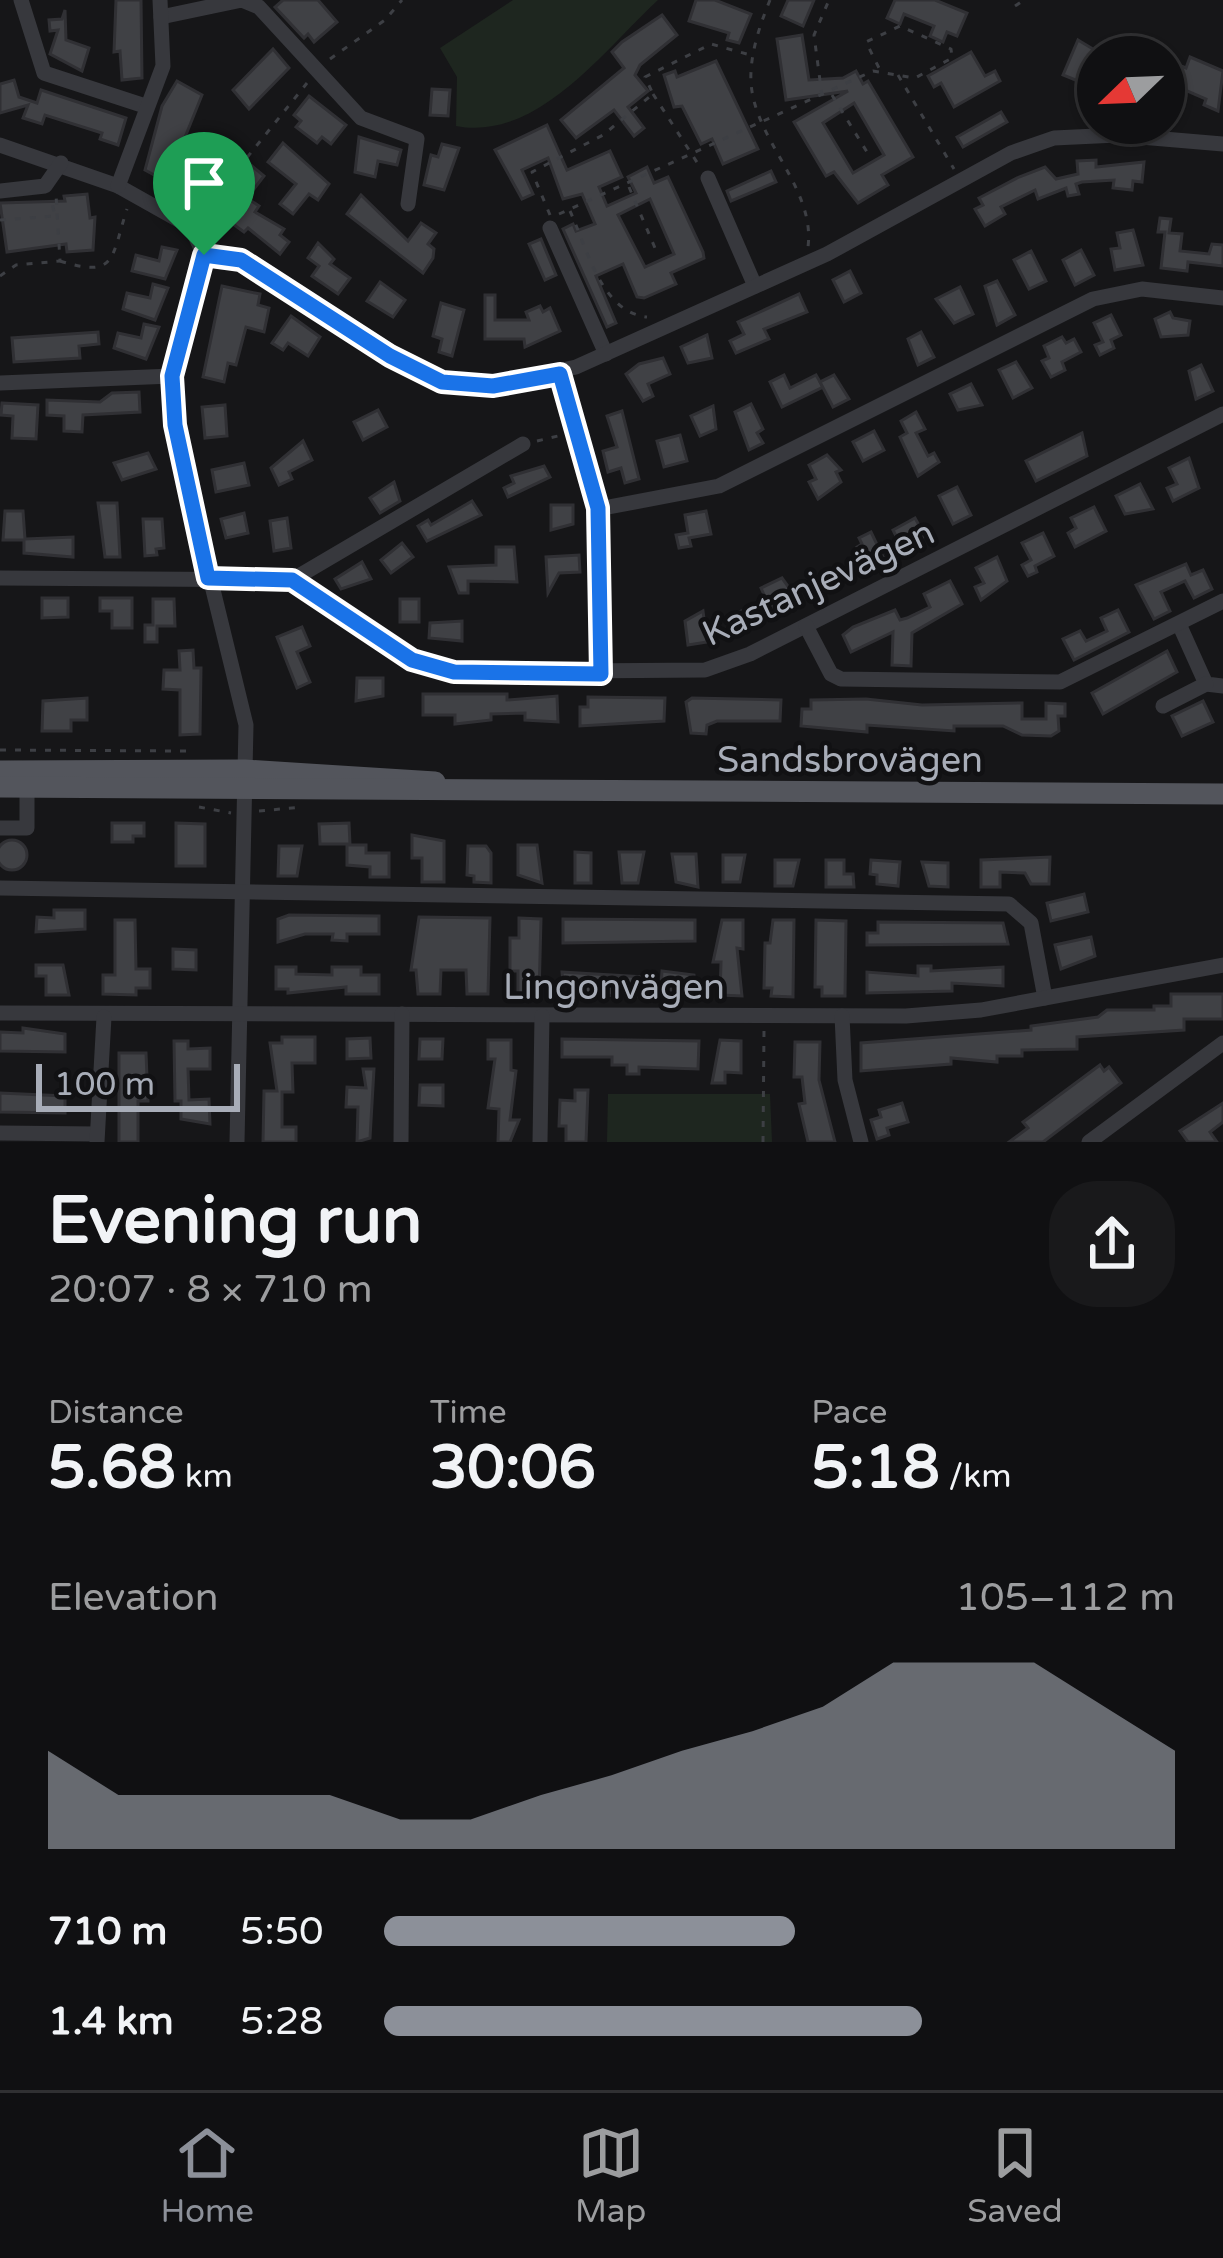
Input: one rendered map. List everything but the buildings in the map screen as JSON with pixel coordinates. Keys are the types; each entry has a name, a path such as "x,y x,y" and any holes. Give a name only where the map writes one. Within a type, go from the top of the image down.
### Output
{"main road":[{"name":"Sandsbrovägen","path":"0,771 245,780"},
{"name":"Sandsbrovägen","path":"0,788 394,776 477,788 1223,794"}],"street":[{"path":"21,0 44,73 145,106"},
{"path":"118,186 163,66 160,8 242,1 259,7 361,118 417,139 408,204"},
{"path":"204,255 241,260 390,356 442,382 493,386 560,374 606,354 827,254 1011,153 1054,138 1117,135 1223,144"},
{"path":"0,145 118,186 191,227 204,255 172,376 175,425 208,578 240,691 245,780 237,1142"},
{"path":"0,191 45,186 61,163"},
{"path":"708,178 755,286"},
{"path":"550,221 606,354"},
{"path":"598,508 719,486 1093,299 1142,289 1223,298"},
{"path":"560,374 598,508 601,674"},
{"path":"0,383 172,376"},
{"name":"Kastanjevägen","path":"292,580 412,660 454,672 705,670 806,626 1223,414"},
{"path":"0,578 292,580 523,444"},
{"path":"806,626 831,674 841,679 1060,682 1223,601"},
{"path":"1162,706 1215,685 1179,624"},
{"path":"0,828 27,828 27,788"},
{"path":"0,888 242,896 1009,904 1030,923 1045,998"},
{"name":"Lingonvägen","path":"0,1013 104,1017 237,1012 842,1016 980,1010 1223,965"},
{"path":"400,1142 402,1014"},
{"path":"540,1142 542,1016"},
{"path":"842,1016 845,1081 861,1142"},
{"path":"0,1133 97,1138 104,1017"},
{"path":"1091,1141 1220,1052"}],"path":[{"path":"191,227 317,70 385,20 402,0"},
{"path":"770,0 750,75 763,120 811,223 808,252 825,245"},
{"path":"822,97 814,35 829,0"},
{"path":"1015,6 1024,0"},
{"path":"653,94 603,135 532,172 550,221 691,152 881,72 915,78 952,58 951,49 900,26 866,42 881,72"},
{"path":"708,178 645,77 711,44 754,56"},
{"path":"898,75 956,171"},
{"path":"831,93 867,152"},
{"path":"628,185 655,248"},
{"path":"45,186 55,216 60,261"},
{"path":"0,276 16,265 60,261 92,272 102,269 111,260 130,202"},
{"path":"570,211 610,298 632,316 657,319"},
{"path":"0,220 55,216"},
{"path":"523,444 576,432"},
{"path":"0,750 156,747 193,752"},
{"path":"763,1142 764,1016"}],"shaded area":[{"path":"513,0 658,0 592,66 541,106 486,127 456,126 457,77 440,48"},
{"path":"608,1094 770,1094 772,1142 607,1142"}],"route":[{"path":"204,255 241,260 390,356 442,382 493,386 560,374 598,508 601,674 454,672 412,660 292,580 208,578 175,425 172,376 204,255"}]}
